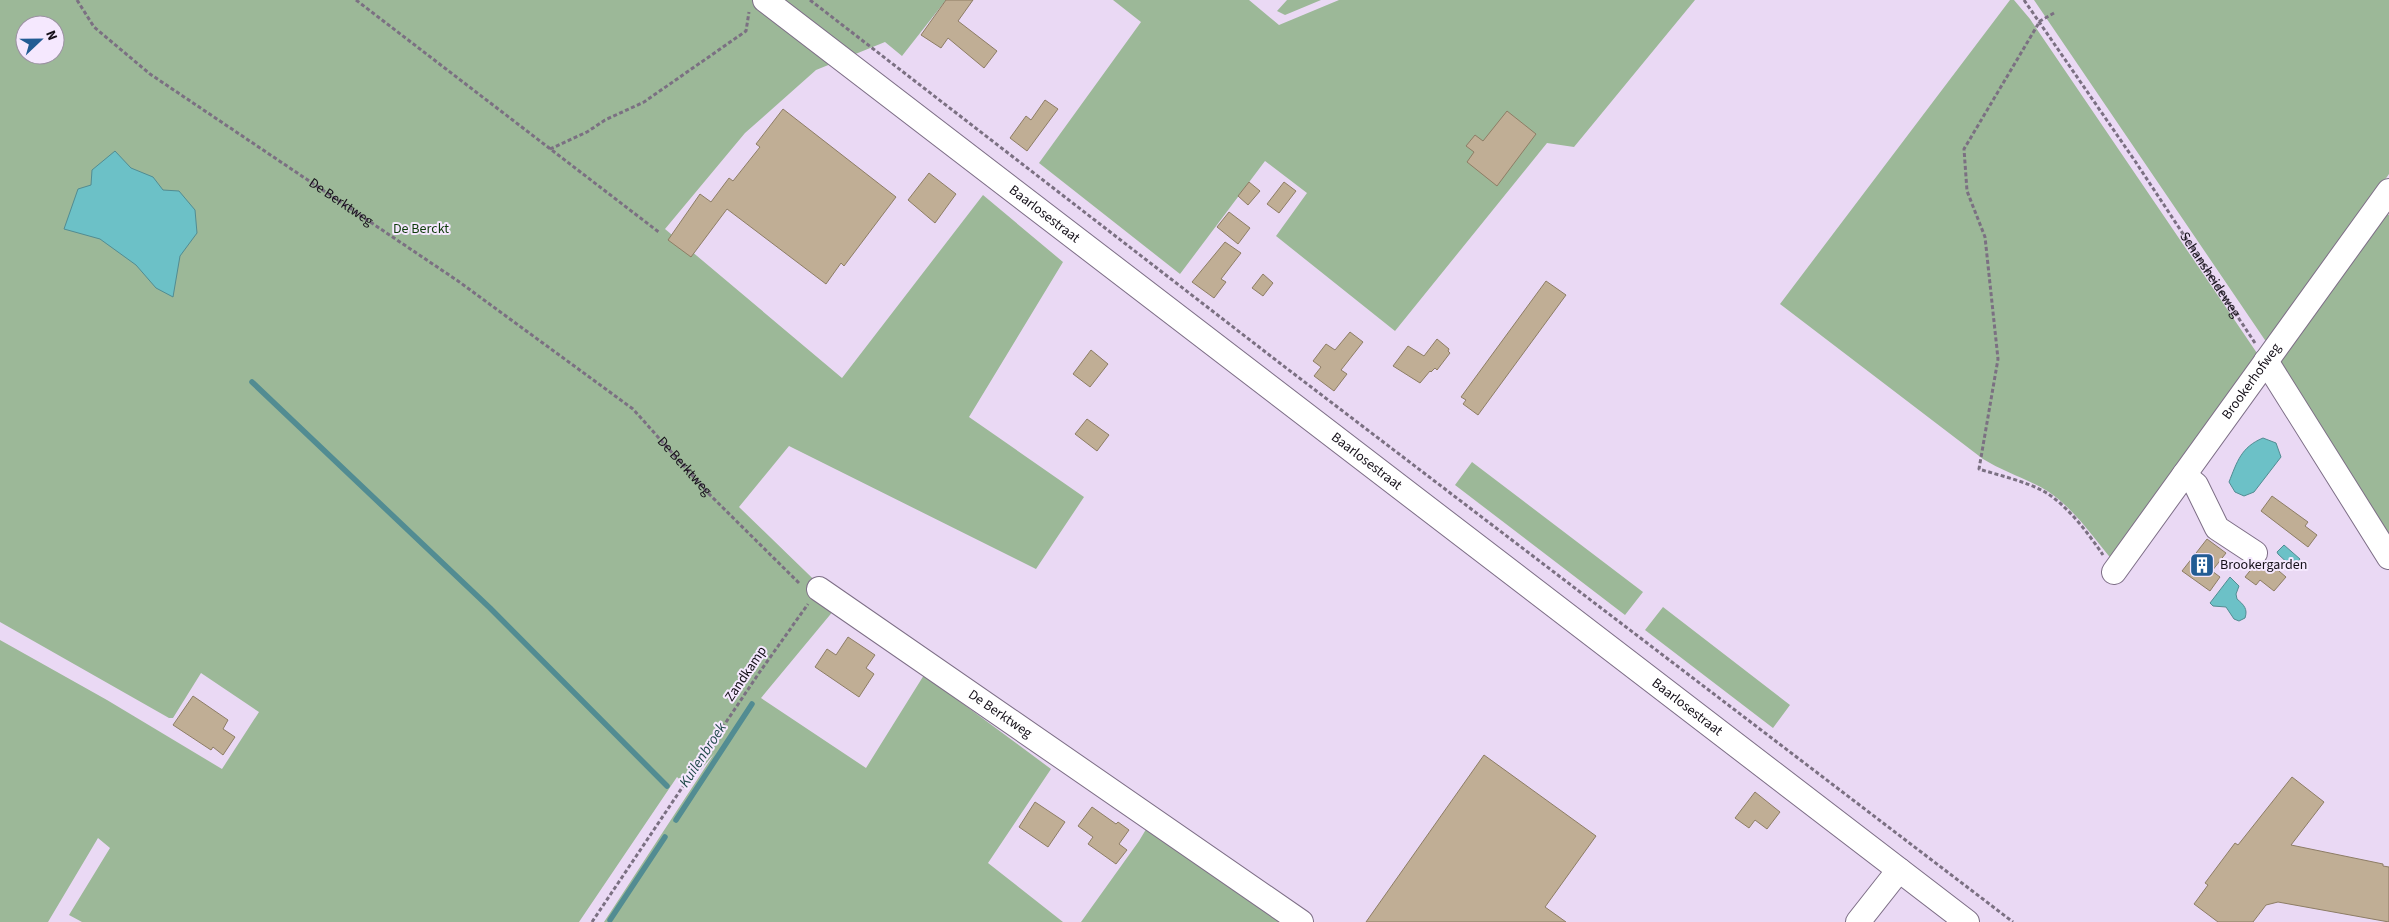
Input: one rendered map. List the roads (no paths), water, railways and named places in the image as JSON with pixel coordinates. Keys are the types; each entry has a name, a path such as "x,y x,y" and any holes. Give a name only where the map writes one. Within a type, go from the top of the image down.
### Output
{"street":[{"name":"Baarlosestraat","path":"757,4 1967,922"},
{"name":"Brookerhofweg","path":"2114,572 2389,191"},
{"path":"2266,360 2389,557"},
{"path":"2184,475 2196,485 2217,528 2255,553"},
{"name":"De Berktweg","path":"819,588 1301,922"},
{"path":"1858,922 1899,870"}],"waterway":[{"path":"252,382 490,608 667,786"},
{"name":"Kuilenbroek","path":"676,820 752,704"},
{"name":"Kuilenbroek","path":"610,920 665,837"}],"place":[{"name":"Brookergarden","path":"2202,565"}],"park label":[{"name":"De Berckt","path":"421,229"}]}
